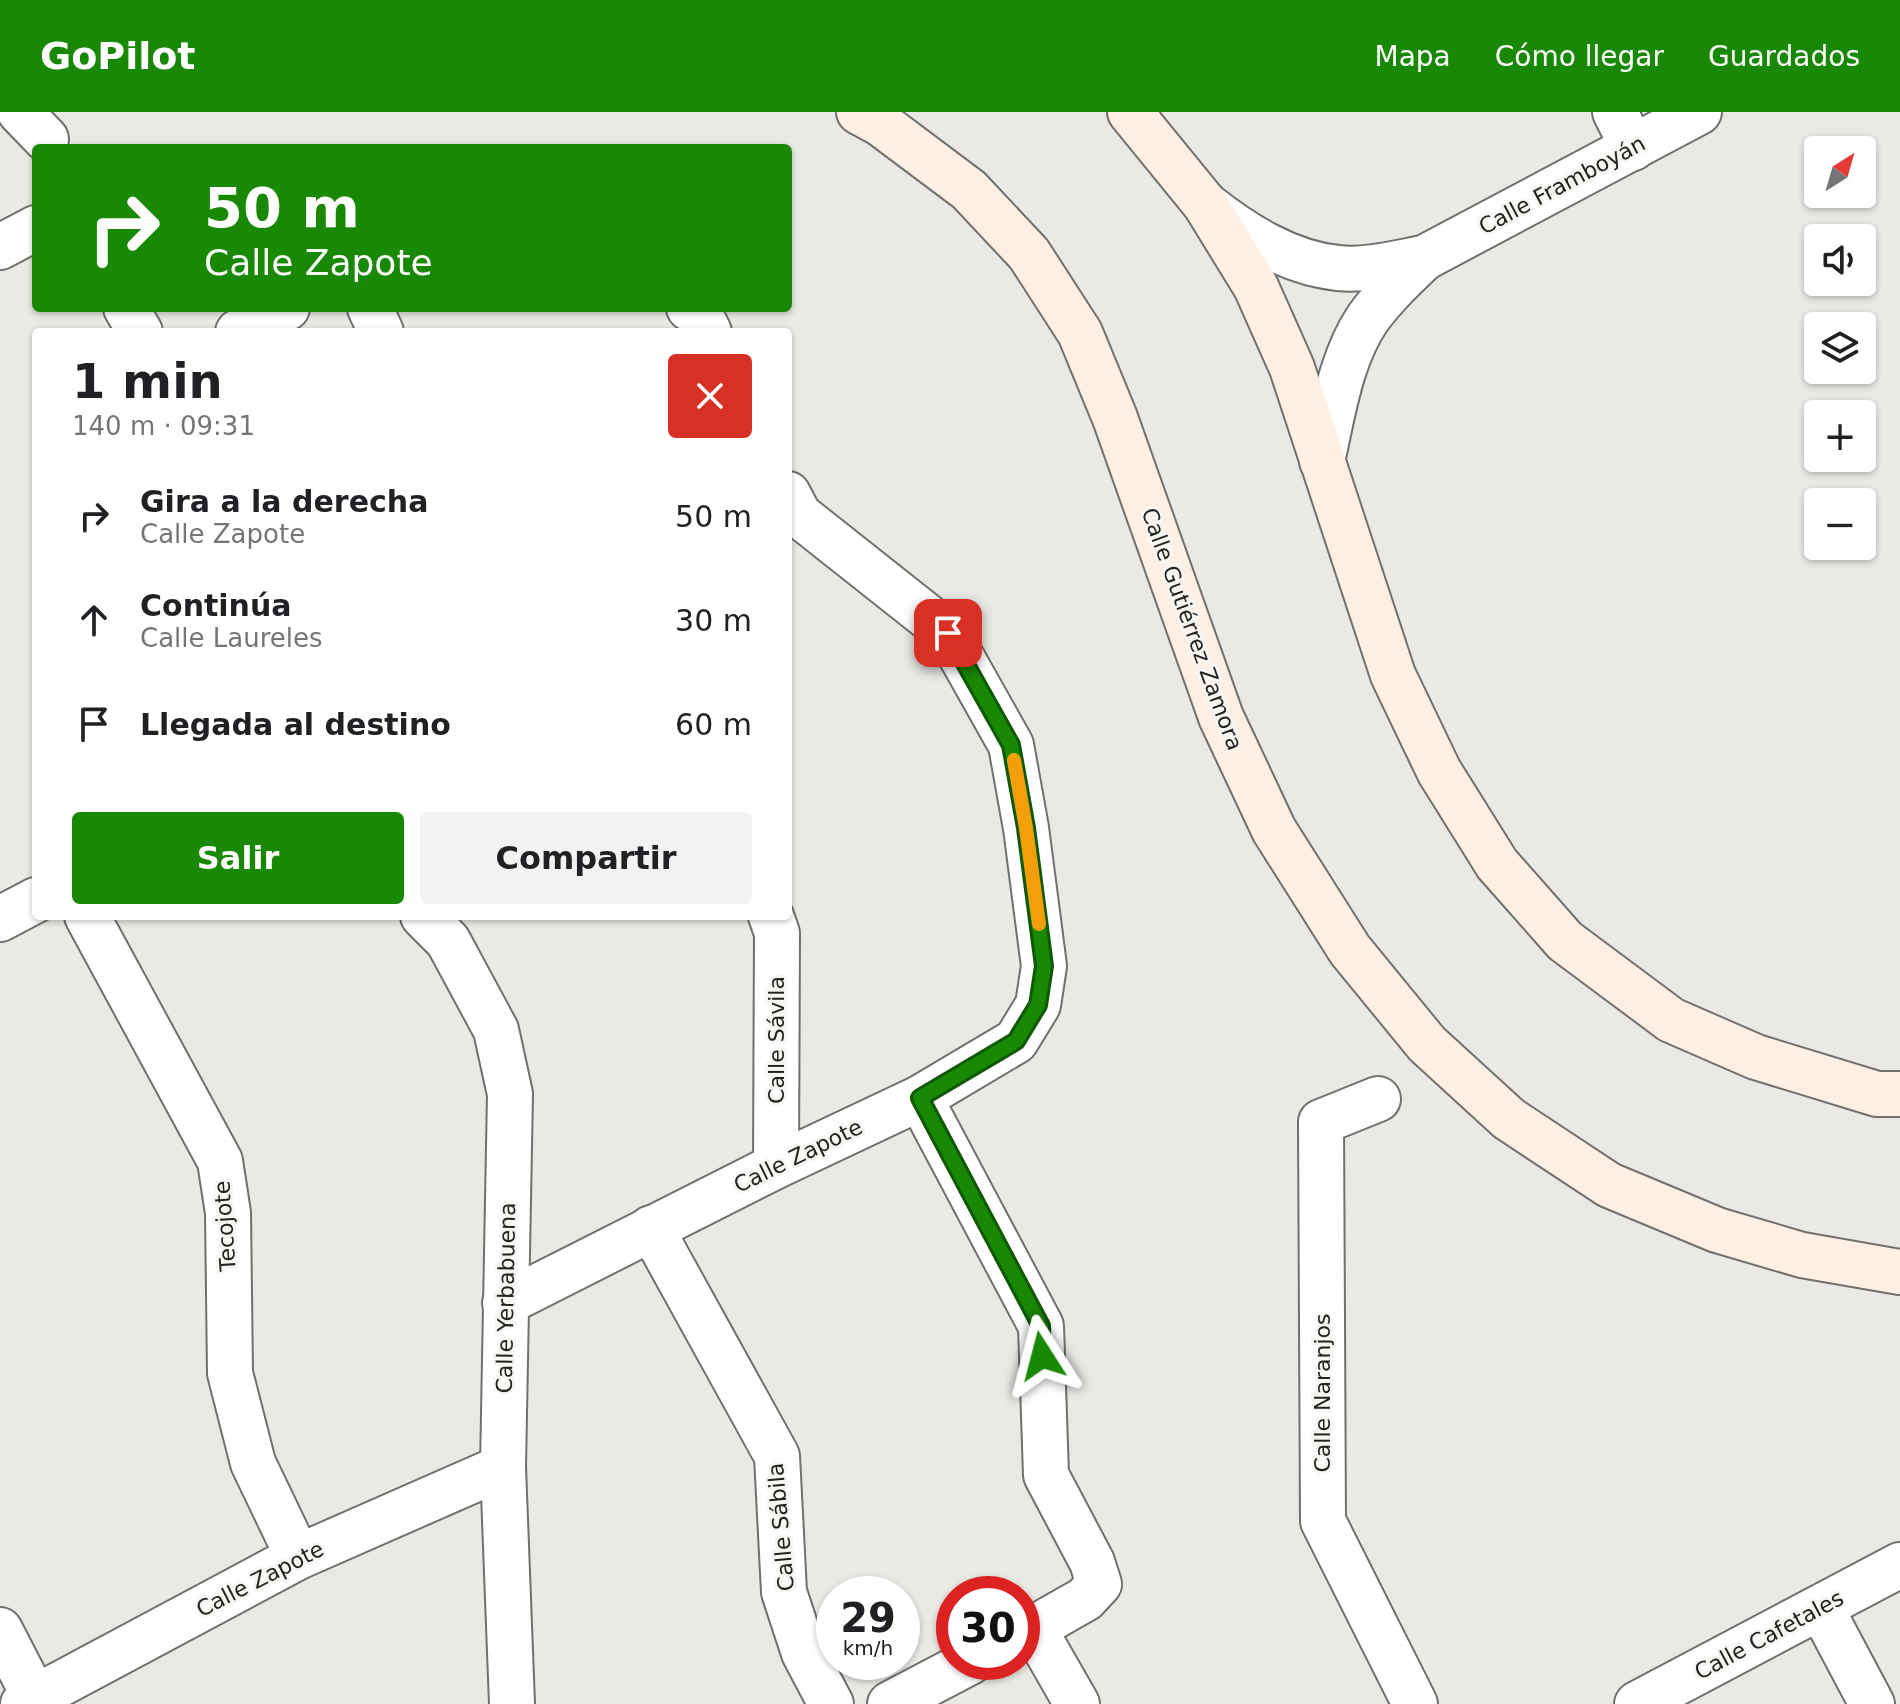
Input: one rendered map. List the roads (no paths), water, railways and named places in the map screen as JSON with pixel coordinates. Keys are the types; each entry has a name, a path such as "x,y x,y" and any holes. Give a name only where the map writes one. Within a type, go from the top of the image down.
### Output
{"main road":[{"name":"Calle Gutiérrez Zamora","path":"859,112 881,124 969,190 1029,254 1080,333 1115,418 1221,717 1274,830 1350,950 1427,1044 1509,1119 1609,1185 1717,1230 1802,1255 1900,1272"},
{"path":"1130,112 1205,204 1256,287 1292,368 1393,675 1439,771 1497,864 1565,941 1671,1020 1756,1057 1877,1094 1900,1094"}],"street":[{"name":"Calle Framboyán","path":"1322,461 1340,381 1355,341 1391,290 1424,258 1624,130 1699,112"},
{"name":"Calle Framboyán","path":"1205,204 1231,224 1285,255 1337,268 1378,267 1424,258"},
{"path":"0,247 32,230"},
{"path":"246,328 279,312"},
{"path":"695,312 707,328"},
{"name":"Calle Zapote","path":"505,1303 776,1166 920,1098 1016,1041 1038,1005 1044,966 1026,828 1011,745 948,633 799,515 792,502"},
{"path":"0,919 32,902"},
{"name":"Tecojote","path":"89,920 220,1161 228,1213 230,1373 253,1463 298,1557"},
{"name":"Calle Yerbabuena","path":"427,920 448,941 496,1030 510,1094 503,1467 512,1704"},
{"name":"Calle Sávila","path":"772,920 777,933 776,1166"},
{"path":"920,1098 1041,1326 1046,1475 1092,1562 1099,1584 1085,1599 1040,1625"},
{"name":"Calle Naranjos","path":"1378,1099 1321,1122 1323,1521 1415,1704"},
{"name":"Calle Sábila","path":"651,1228 777,1456 784,1592 804,1653 831,1704"},
{"name":"Calle Zapote","path":"29,1701 298,1557 503,1467"},
{"name":"Calle Cafetales","path":"1637,1704 1900,1565"},
{"path":"1821,1608 1872,1704"},
{"path":"0,1630 29,1701"},
{"path":"1040,1650 1077,1704"},
{"path":"890,1704 936,1680"}]}
